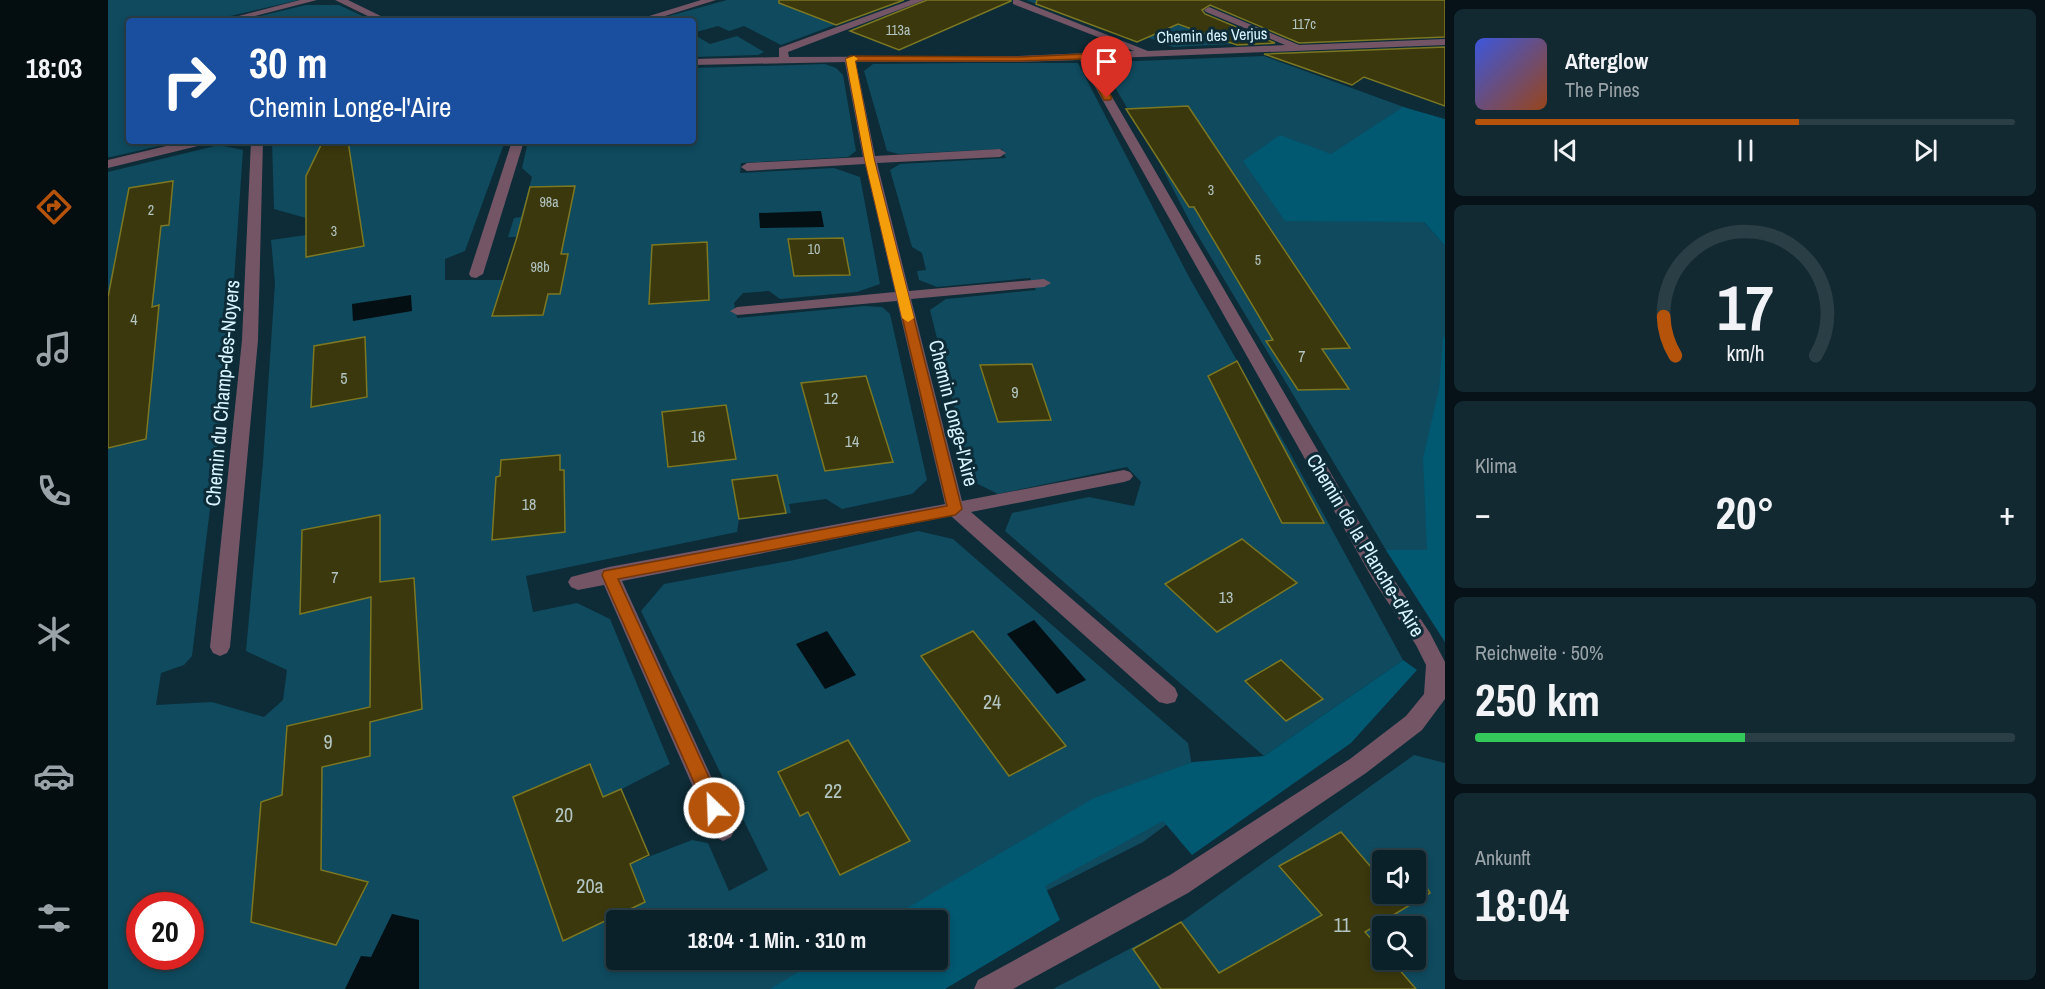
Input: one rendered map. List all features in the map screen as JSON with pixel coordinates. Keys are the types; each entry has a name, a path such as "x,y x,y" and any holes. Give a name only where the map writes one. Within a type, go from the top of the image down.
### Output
{"street":[{"path":"237,18 312,0"},
{"path":"340,0 379,18"},
{"path":"648,18 711,0"},
{"path":"784,60 783,50 920,0"},
{"path":"1016,2 1150,54"},
{"path":"1209,10 1299,48"},
{"name":"Chemin des Verjus","path":"696,62 1018,59 1445,42"},
{"name":"Chemin de la Planche-d'Aire","path":"987,989 1179,884 1358,766 1414,723 1435,697 1436,665 1423,639 1379,573 1084,57"},
{"name":"Chemin Longe-l'Aire","path":"578,582 955,509 870,160 850,59"},
{"path":"108,164 190,144"},
{"name":"Chemin du Champ-des-Noyers","path":"220,647 250,340 257,144"},
{"path":"476,274 517,144"},
{"path":"747,167 1000,153"},
{"path":"736,311 1044,283"},
{"path":"955,509 1124,476"},
{"path":"955,509 1167,695"},
{"path":"609,575 723,829"}],"shaded area":[{"path":"108,0 299,0 222,18 126,18 126,144 167,144 108,157"},
{"path":"727,0 861,0 856,17 781,45 744,26 729,31 718,26 696,32 696,18 662,18"},
{"path":"1026,0 1213,0 1169,21 1233,44 1173,47 1147,37 1127,38"},
{"path":"306,5 339,5 367,18 252,18"},
{"path":"696,36 710,44 737,36 764,52 758,55 696,57"},
{"path":"1264,56 1445,122 1424,222 1445,246 1445,642 1386,550 1191,224 1158,160 1103,67 1111,62"},
{"path":"1078,63 1189,277 1289,451 1403,660 1264,756 1005,531 1012,513 1089,497 1134,506 1141,482 1127,467 998,494 972,481 930,310 946,299 1036,290 1030,278 937,287 919,280 917,271 926,270 922,253 912,247 890,170 900,164 1006,158 1002,149 899,154 887,151 864,71 873,64"},
{"path":"825,64 836,68 843,75 856,151 848,157 741,163 740,173 834,168 860,177 880,284 857,292 780,299 769,291 743,293 734,303 737,318 864,306 882,307 890,314 927,480 912,494 842,509 826,499 789,504 791,513 739,519 737,532 526,576 533,612 577,603 610,619 670,764 622,789 634,822 630,864 692,840 708,843 729,891 768,870 641,611 664,584 794,560 918,531 953,539 1188,743 1198,801 1143,842 1032,898 948,919 948,910 606,910 606,970 894,970 857,989 108,989 108,172 219,145 243,150 229,353 192,656 184,665 161,673 156,705 212,702 264,717 283,700 287,670 246,651 263,462 275,283 271,240 306,235 306,218 274,209 272,144 504,144 465,251 445,259 445,280 510,280 522,237 508,237 514,218 521,217 532,177 522,168 527,144 696,144 696,68"},
{"path":"1403,107 1445,119 1445,246 1424,222 1285,221 1243,161 1280,135 1331,154"},
{"path":"821,211 824,227 760,228 759,213"},
{"path":"411,295 412,311 353,321 352,304"},
{"path":"1443,337 1445,337 1445,642 1386,550 1427,550 1423,458 1439,389"},
{"path":"1034,620 1086,680 1057,694 1007,634"},
{"path":"827,631 856,675 825,689 796,644"},
{"path":"1403,660 1417,670 1351,743 1192,855 1163,821 1045,886 1060,920 945,989 770,989 802,970 948,970 948,910 904,910 1094,798 1193,762 1264,756"},
{"path":"1414,755 1445,763 1445,989 1053,989 1181,922"},
{"path":"392,914 419,920 419,989 345,989 361,956 371,957"}],"building":[{"path":"779,0 904,0 836,25 779,3"},
{"path":"927,0 1011,1 899,50 850,31"},
{"path":"1037,0 1445,0 1445,37 1299,43 1210,5 1202,10 1205,14 1275,43 1237,45 1178,24 1137,42 1036,4"},
{"path":"1445,47 1445,106 1364,77 1352,85 1264,54"},
{"path":"1188,106 1350,348 1322,349 1349,389 1298,390 1266,341 1273,340 1194,207 1189,207 1126,109"},
{"path":"322,144 348,144 364,246 306,257 306,176"},
{"path":"173,181 169,225 161,226 152,307 159,305 146,439 108,448 108,297 129,188"},
{"path":"575,186 561,254 568,254 560,294 548,294 543,315 492,316 530,187"},
{"path":"843,238 850,275 794,276 788,239"},
{"path":"707,242 709,300 649,304 652,245"},
{"path":"365,337 367,397 311,407 314,346"},
{"path":"1237,361 1324,523 1282,523 1208,376"},
{"path":"1032,364 1051,420 998,422 980,365"},
{"path":"866,376 893,462 825,471 801,383"},
{"path":"726,405 736,459 668,467 662,412"},
{"path":"560,455 560,470 564,470 565,532 492,540 496,477 500,476 501,460"},
{"path":"777,475 786,513 739,519 732,480"},
{"path":"380,515 380,582 414,578 422,709 370,722 370,756 322,767 321,870 368,882 336,945 251,922 261,802 282,795 287,726 370,707 371,597 300,614 302,530"},
{"path":"1242,539 1297,583 1217,632 1165,584"},
{"path":"973,631 1066,746 1009,776 921,656"},
{"path":"1281,660 1323,699 1286,721 1245,681"},
{"path":"848,740 910,841 840,875 808,812 800,816 778,772"},
{"path":"590,764 603,797 621,789 649,855 630,864 645,902 628,910 606,910 606,921 563,941 513,797"},
{"path":"1341,832 1372,868 1372,904 1412,904 1392,916 1372,916 1372,928 1365,932 1372,940 1372,970 1400,970 1416,989 1161,989 1133,949 1181,922 1219,973 1322,915 1279,866"}],"slow traffic":[{"path":"854,59 850,59 870,160 908,318"}],"route":[{"path":"714,808 609,575 955,509 870,160 850,59 1084,57 1107,98"}]}
